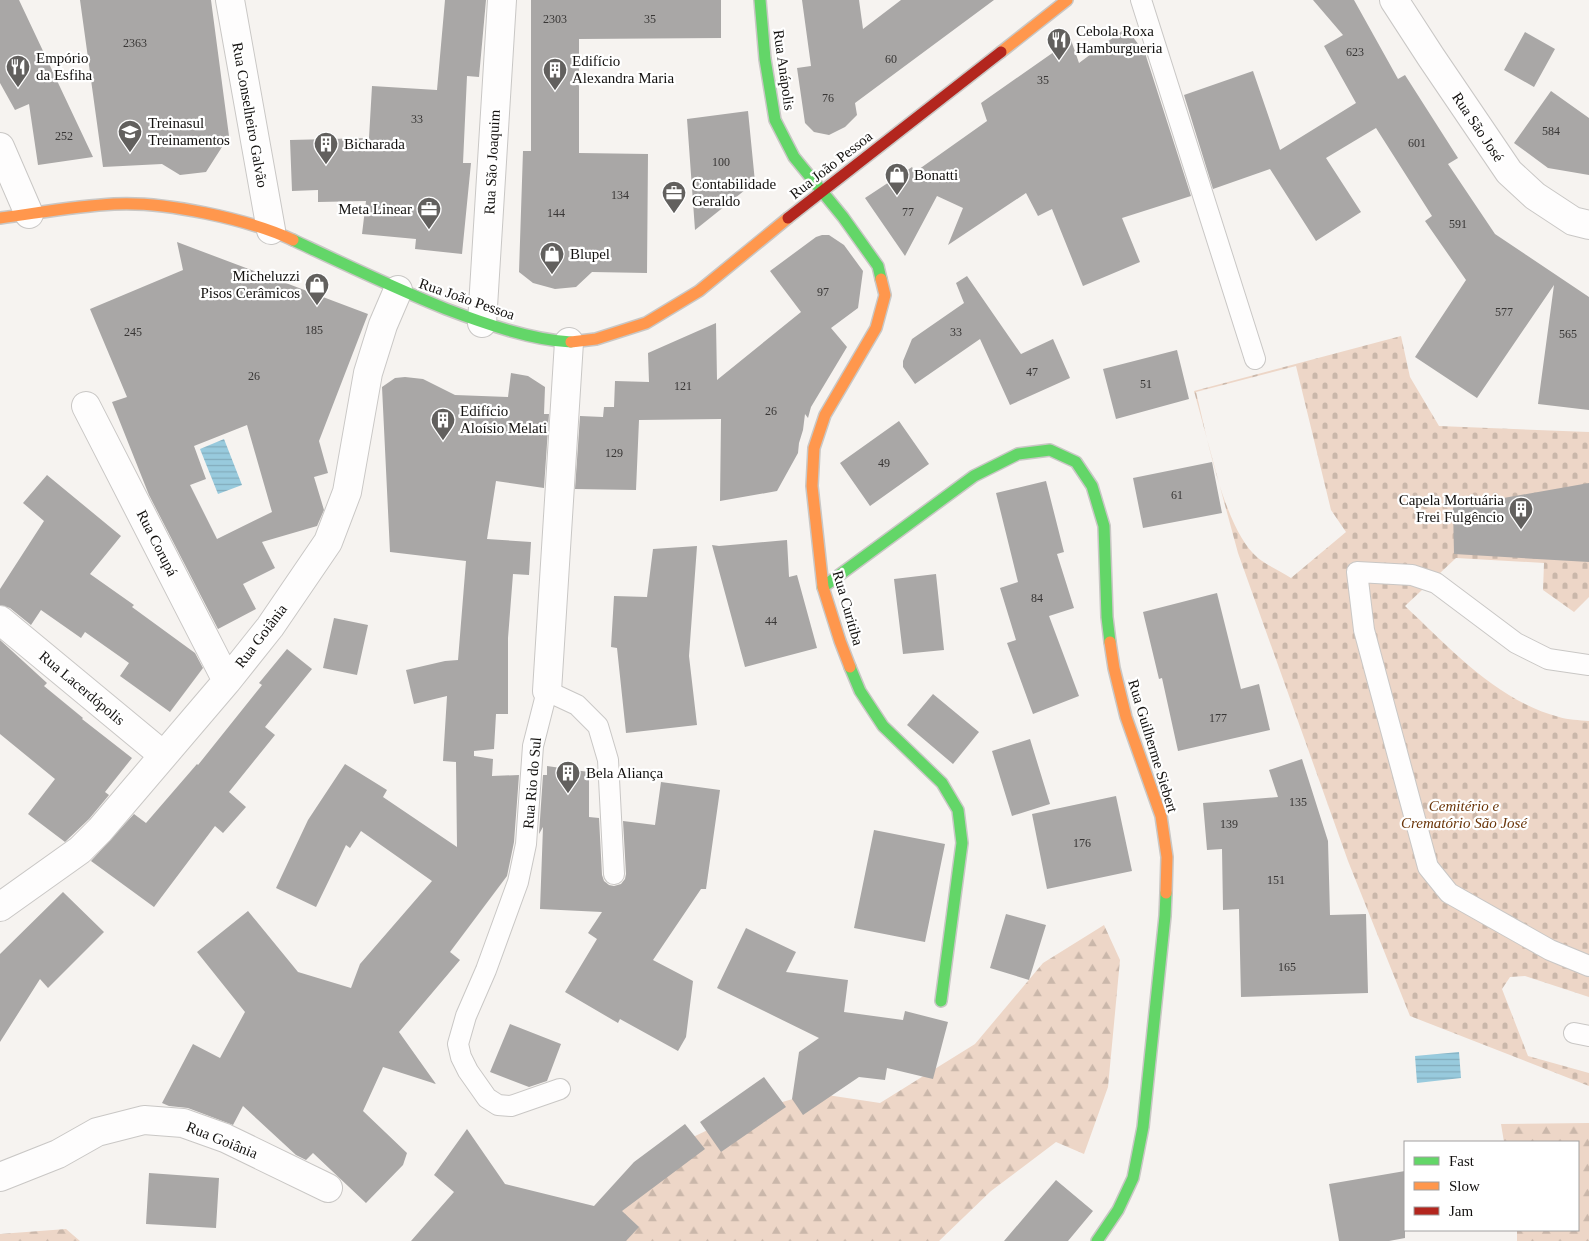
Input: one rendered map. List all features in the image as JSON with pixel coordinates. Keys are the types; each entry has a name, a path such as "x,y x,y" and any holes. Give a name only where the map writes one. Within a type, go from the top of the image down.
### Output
{"street":[{"name":"Rua Conselheiro Galvão","path":"230,0 270,230"},
{"name":"Rua São Joaquim","path":"482,323 502,0"},
{"name":"Rua Anápolis","path":"760,0 765,59 775,120 794,157 822,190"},
{"name":"Rua João Pessoa","path":"0,218 116,204 161,206 209,215 270,230 398,290 482,323 524,334 569,342 596,339 646,322 700,291 822,190 1067,0"},
{"name":"Rua São José","path":"1394,0 1509,172 1543,201 1573,221 1589,225"},
{"path":"0,147 29,214"},
{"name":"Rua Curitiba","path":"822,190 878,266 885,295 876,328 825,415 814,448 812,486 823,587 840,641 860,691 883,726 942,783 958,810 962,843 941,1001"},
{"name":"Rua Goiânia","path":"0,907 80,850 100,830 227,681 270,626 328,542 347,492 368,374 383,325 398,290"},
{"name":"Rua Rio do Sul","path":"546,691 569,342"},
{"name":"Rua Corupá","path":"86,406 227,681"},
{"name":"Rua Guilherme Siebert","path":"823,587 974,476 1018,454 1050,450 1076,462 1092,486 1104,526 1107,617 1114,668 1126,718 1161,816 1167,857 1165,916 1143,1127 1133,1178 1118,1210 1097,1241"},
{"name":"Rua Lacerdópolis","path":"0,620 163,755"},
{"name":"Rua Goiânia","path":"0,1177 58,1154 97,1132 144,1120 183,1123 225,1138 328,1188"}],"lane":[{"path":"1141,0 1255,359"},
{"path":"1589,664 1548,659 1516,642 1436,583 1412,575 1357,572 1364,630 1428,867 1449,893 1550,950 1589,966"},
{"path":"546,691 577,705 598,726 608,760 614,874"},
{"name":"Rua Rio do Sul","path":"546,691 532,746 526,844 518,882 486,970 466,1016 458,1044 461,1057 468,1072 488,1098 498,1105 511,1106 560,1089"}],"green space":[{"name":"Cemitério e Crematório São José","path":"1401,336 1410,377 1439,426 1589,432 1589,597 1574,612 1543,590 1544,563 1456,558 1405,606 1457,656 1515,699 1559,717 1589,721 1589,997 1525,976 1510,977 1502,989 1528,1056 1589,1073 1589,1086 1410,1016 1348,861 1238,553 1219,482 1226,505 1246,545 1266,564 1291,578 1346,532 1331,510 1296,366 1196,392 1208,444 1194,391"},
{"path":"1104,925 1120,960 1108,1087 1084,1154 1056,1142 991,1191 939,1241 601,1241 602,1227 689,1139 743,1113 814,1093 880,1103 975,1044 1043,963"},
{"path":"1589,1123 1589,1241 1517,1241 1517,1231 1579,1231 1579,1141 1504,1141 1501,1124"},
{"path":"66,1229 80,1241 0,1241 0,1234"}],"water":[{"path":"224,439 242,485 218,494 200,449"},
{"path":"1459,1052 1461,1078 1417,1083 1415,1056"}],"building":[{"path":"0,0 19,0 93,157 38,165 29,104 15,110 0,83"},
{"path":"80,0 211,0 229,136 206,172 180,175 162,164 103,167"},
{"path":"445,0 486,0 479,77 467,76 463,163 471,163 462,254 415,249 416,239 362,234 366,201 318,202 318,190 292,191 290,140 369,138 372,86 437,90"},
{"path":"531,0 721,0 721,38 579,39 579,153 648,154 647,273 592,272 576,287 555,289 533,283 519,272 523,151 531,151"},
{"path":"802,0 859,0 863,29 901,0 994,0 855,103 857,115 845,127 829,135 814,132 805,123 797,68 811,66"},
{"path":"1313,0 1354,0 1398,79 1405,75 1458,158 1448,164 1495,234 1589,297 1589,410 1538,404 1554,285 1477,398 1415,357 1466,280 1425,221 1432,216 1376,128 1326,158 1361,212 1316,241 1270,169 1213,189 1184,95 1253,71 1280,150 1356,103 1324,46 1343,35"},
{"path":"1126,28 1145,53 1191,196 1122,218 1140,262 1083,286 1052,209 1038,216 1026,193 948,245 963,208 937,196 905,256 865,198 912,167 915,172 987,121 981,103 1071,40 1079,63"},
{"path":"1525,32 1555,49 1534,87 1504,70"},
{"path":"1551,91 1589,118 1589,175 1548,168 1514,143"},
{"path":"748,111 755,182 695,230 687,119"},
{"path":"829,235 844,245 863,271 858,308 831,328 847,347 811,407 808,418 805,414 798,453 777,491 720,501 721,419 639,420 636,490 575,489 580,416 603,417 604,407 614,407 615,381 649,382 648,353 716,323 717,380 801,312 770,271 816,237"},
{"path":"177,242 368,314 319,441 328,473 314,477 324,510 317,526 262,542 275,568 243,584 256,609 218,629 149,495 112,402 127,397 90,309 183,270","holes":["247,425 272,512 217,539 190,485 206,479 194,446"]},
{"path":"967,276 1021,354 1053,339 1070,378 1010,405 980,339 915,384 903,367 903,361 912,339 964,303 956,283"},
{"path":"1177,350 1189,399 1116,419 1103,369"},
{"path":"511,373 528,376 545,387 544,414 549,414 544,488 496,481 487,539 531,542 529,575 513,574 508,638 508,714 496,714 494,749 474,751 474,756 493,759 492,776 519,775 514,842 507,876 450,952 460,960 399,1032 436,1084 383,1067 363,1111 407,1153 403,1165 366,1203 313,1153 306,1160 296,1155 243,1106 233,1125 188,1108 169,1106 162,1103 193,1044 220,1058 245,1012 197,952 248,911 298,972 351,988 360,964 432,881 361,831 350,848 346,845 316,907 276,888 308,820 345,764 387,790 383,797 457,847 456,762 443,761 447,696 414,704 406,670 458,660 466,561 390,552 382,387 395,378 405,377 423,379 455,395 508,397"},
{"path":"899,421 929,464 870,506 840,463"},
{"path":"1212,462 1222,513 1143,528 1133,478"},
{"path":"47,475 121,536 90,574 134,605 132,607 195,653 203,668 170,712 120,676 129,663 85,632 81,638 41,610 31,625 10,608 0,605 0,589 44,521 23,503"},
{"path":"1046,481 1064,552 1057,554 1074,608 1049,616 1079,696 1033,714 1007,643 1016,640 1000,588 1018,582 996,493"},
{"name":"Capela Mortuária Frei Fulgêncio","path":"1589,483 1589,562 1454,554 1453,507"},
{"path":"787,540 789,577 797,575 817,648 745,667 712,545"},
{"path":"697,546 689,656 697,725 626,733 617,648 611,647 614,596 647,597 653,549"},
{"path":"936,574 944,650 903,654 894,579"},
{"path":"1217,593 1241,689 1259,684 1270,730 1178,751 1162,678 1159,679 1143,612"},
{"path":"334,618 368,625 357,675 323,668"},
{"path":"0,640 47,683 44,686 132,758 105,792 109,795 89,819 65,842 28,814 55,779 0,734"},
{"path":"287,649 312,669 265,727 275,735 229,792 246,807 223,833 215,826 154,907 91,861 134,814 146,823 198,765 262,685 259,683"},
{"path":"933,694 979,732 953,764 907,725"},
{"path":"1030,739 1050,804 1012,816 992,751"},
{"path":"1302,759 1328,841 1330,915 1366,914 1368,993 1241,997 1239,909 1223,910 1222,849 1207,850 1203,803 1278,797 1269,770"},
{"path":"547,766 589,772 589,817 599,818 602,875 604,881 614,886 621,884 626,874 623,821 655,825 661,782 720,790 706,889 701,889 653,960 693,981 686,1037 678,1051 620,1019 618,1023 565,992 597,939 588,933 602,912 540,909 543,827 539,834 543,775 547,775"},
{"path":"1116,796 1132,871 1047,889 1032,814"},
{"path":"874,830 945,844 925,942 854,928"},
{"path":"63,892 104,932 48,988 40,979 0,1042 0,954"},
{"path":"1006,914 1046,925 1029,980 990,968"},
{"path":"746,928 796,952 786,972 848,980 844,1012 903,1020 905,1011 948,1022 933,1079 887,1068 885,1080 859,1077 803,1115 792,1099 799,1052 819,1038 717,988"},
{"path":"510,1024 561,1044 547,1081 529,1087 490,1072"},
{"path":"764,1077 786,1107 721,1152 700,1122"},
{"path":"685,1124 705,1149 622,1211 639,1227 626,1241 411,1241 454,1192 434,1175 467,1129 505,1184 594,1206 634,1162"},
{"path":"1404,1171 1405,1238 1389,1241 1339,1241 1329,1184"},
{"path":"149,1173 219,1178 216,1228 146,1224"},
{"path":"1056,1180 1093,1211 1068,1241 1004,1241"}],"traffic: fast":[{"path":"760,0 765,59 775,120 794,157 843,217 878,266 881,279"},
{"path":"293,240 388,284 460,314 524,334 556,341 571,342"},
{"path":"823,587 974,476 1018,454 1050,450 1076,462 1092,486 1104,526 1107,617 1110,642"},
{"path":"850,667 860,691 883,726 942,783 958,810 962,843 941,1001"},
{"path":"1097,1241 1118,1210 1133,1178 1143,1127 1166,893"}],"traffic: slow":[{"path":"1001,52 1067,0"},
{"path":"0,218 100,205 157,205 230,219 253,225 293,240"},
{"path":"571,342 596,339 646,323 699,291 788,218"},
{"path":"850,667 823,587 812,486 814,448 825,415 876,328 885,295 881,279"},
{"path":"1110,642 1114,668 1126,717 1161,816 1167,857 1166,893"}],"traffic: jam":[{"path":"788,218 1001,52"}],"place":[{"name":"Cebola Roxa Hamburgueria","path":"1059,61"},
{"name":"Empório da Esfiha","path":"18,88"},
{"name":"Edifício Alexandra Maria","path":"555,91"},
{"name":"Treinasul Treinamentos","path":"130,153"},
{"name":"Bicharada","path":"326,165"},
{"name":"Bonatti","path":"897,196"},
{"name":"Contabilidade Geraldo","path":"674,214"},
{"name":"Meta Linear","path":"429,230"},
{"name":"Blupel","path":"552,275"},
{"name":"Micheluzzi Pisos Cerâmicos","path":"317,306"},
{"name":"Edifício Aloísio Melati","path":"443,441"},
{"name":"Capela Mortuária Frei Fulgêncio","path":"1521,530"},
{"name":"Bela Aliança","path":"568,794"}]}
